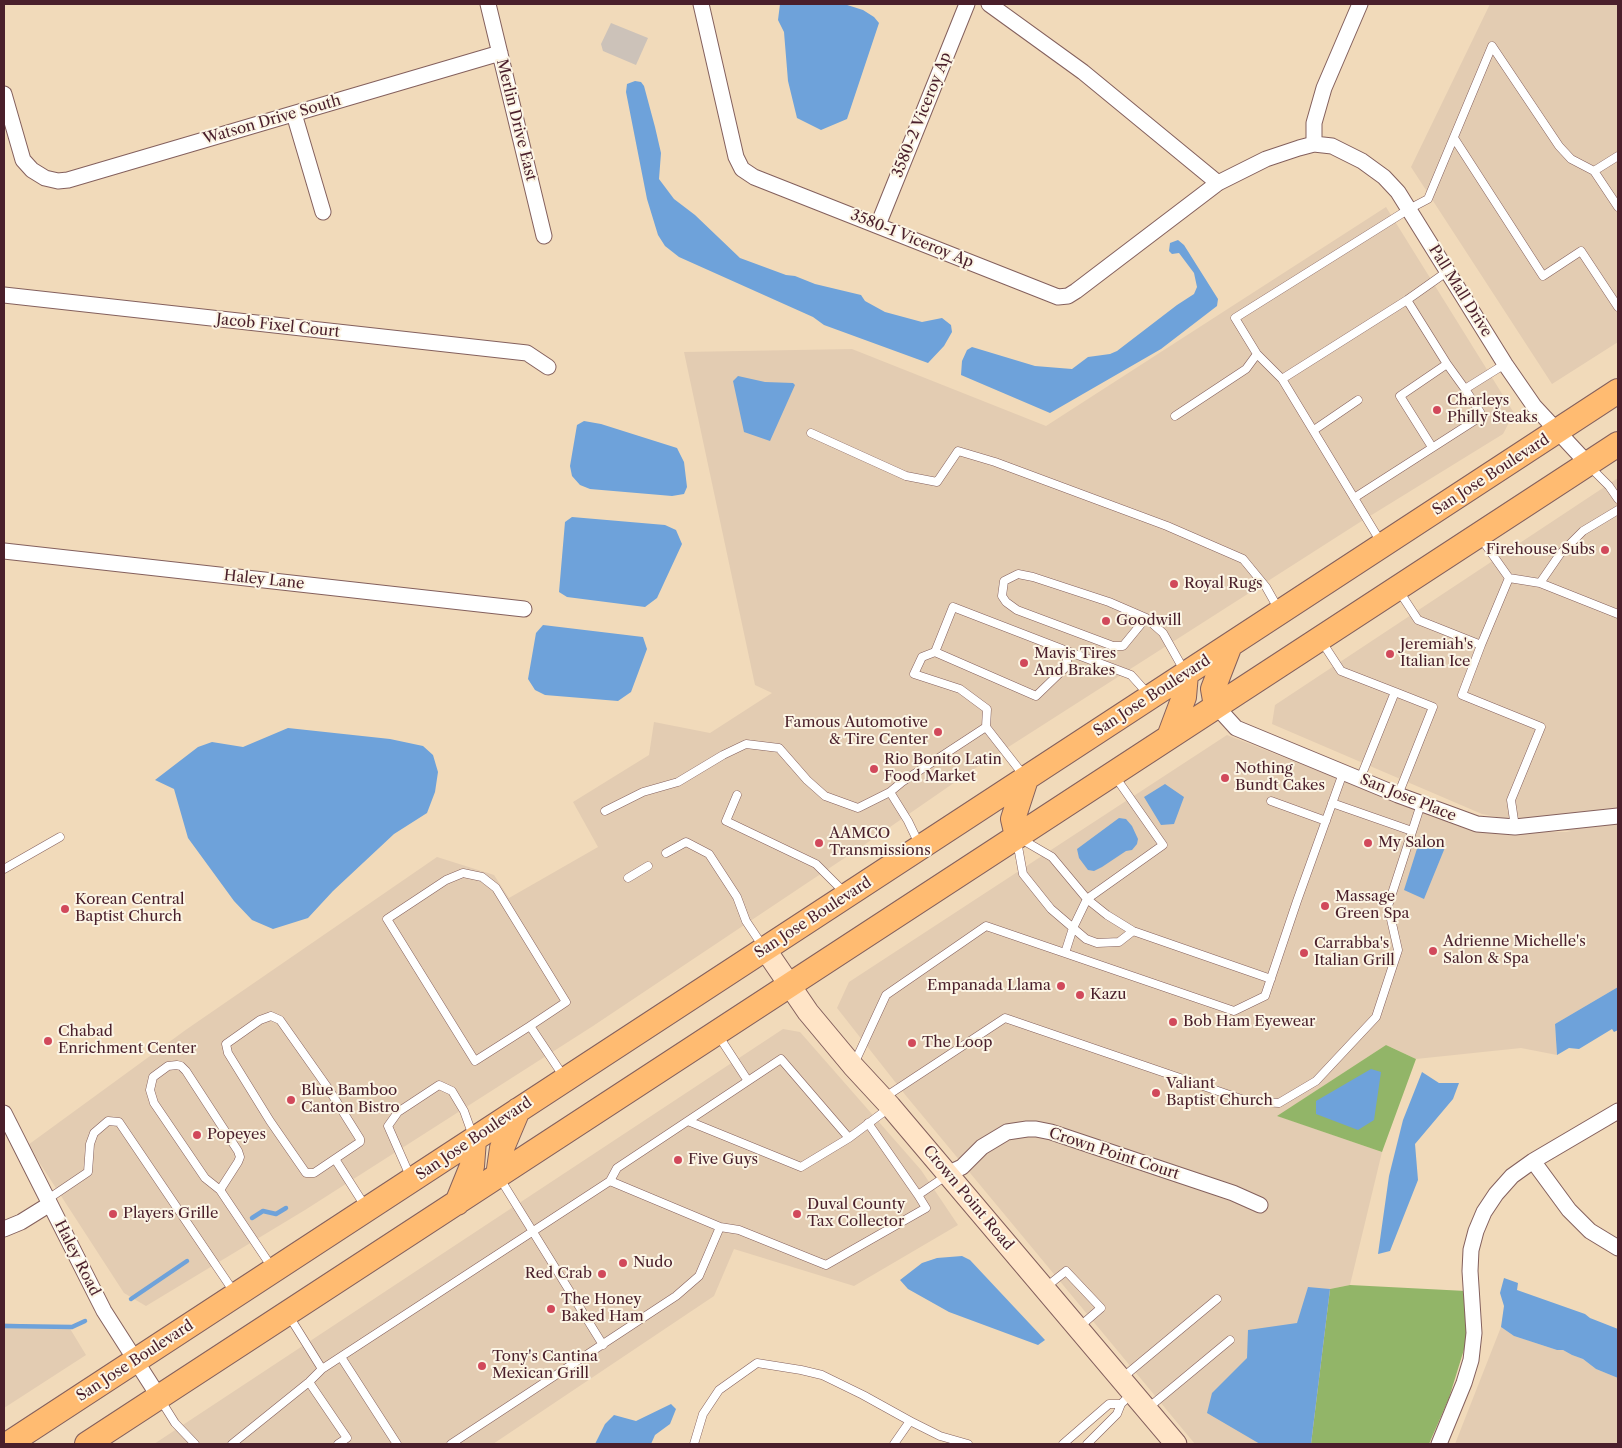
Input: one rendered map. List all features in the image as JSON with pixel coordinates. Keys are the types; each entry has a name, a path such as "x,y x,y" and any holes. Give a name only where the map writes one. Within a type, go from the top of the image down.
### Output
{"main road":[{"name":"San Jose Boulevard","path":"8,1444 1618,391"},
{"path":"87,1444 1618,444"},
{"path":"1216,706 1214,690 1230,645"},
{"path":"1169,737 1184,697 1186,674"},
{"path":"1017,836 1013,819 1026,779"},
{"path":"498,1176 502,1148 518,1110"},
{"path":"457,1203 472,1166 474,1140"}],"street":[{"name":"Merlin Drive East","path":"488,4 544,236"},
{"name":"3580-1 Viceroy Ap","path":"701,4 736,157 742,169 754,177 1058,297 1068,296 1076,291 1218,183 1266,159 1314,144"},
{"name":"3580-2 Viceroy Ap","path":"878,225 966,4"},
{"path":"988,4 1083,72 1218,183"},
{"path":"1314,144 1314,123 1324,88 1360,4"},
{"name":"Watson Drive South","path":"4,94 23,160 32,170 44,178 58,181 68,180 500,53"},
{"path":"294,114 323,212"},
{"name":"Pall Mall Drive","path":"1314,144 1332,146 1362,161 1398,192 1505,364 1534,406 1588,464"},
{"name":"Jacob Fixel Court","path":"4,295 527,353 548,367"},
{"name":"Haley Lane","path":"4,551 524,609"},
{"name":"San Jose Place","path":"1216,706 1236,728 1398,795 1477,824 1514,827 1618,816"},
{"name":"Crown Point Road","path":"765,949 808,1012 1078,1328 1130,1396 1176,1444"},
{"path":"1439,1444 1464,1383 1471,1360 1474,1333 1470,1271 1471,1250 1484,1212 1496,1194 1512,1176 1533,1161 1618,1111"},
{"name":"Haley Road","path":"4,1113 104,1310 159,1398"},
{"name":"Crown Point Court","path":"947,1174 962,1167 982,1147 1007,1132 1036,1129 1051,1132 1233,1193 1260,1205"},
{"path":"1533,1161 1568,1210 1590,1231 1618,1248"},
{"path":"4,1229 20,1222 49,1201"}],"lane":[{"path":"1383,545 1282,379 1257,354 1235,318 1428,199 1492,46 1559,146 1571,159 1594,171 1618,204"},
{"path":"1454,138 1543,276 1581,251 1618,307"},
{"path":"1594,171 1618,156"},
{"path":"1282,379 1448,272"},
{"path":"1354,498 1474,421 1480,412 1407,300"},
{"path":"1175,416 1246,369 1257,354"},
{"path":"1432,447 1400,396 1447,364"},
{"path":"1465,389 1505,364"},
{"path":"1314,430 1358,400"},
{"path":"811,433 906,476 937,482 958,451 995,462 1158,523 1243,558 1266,587 1280,612"},
{"path":"1588,464 1609,486 1618,499"},
{"path":"1540,583 1560,554 1583,531 1618,510"},
{"path":"1479,535 1509,578 1540,583 1618,614"},
{"path":"1146,618 1123,646 1113,646 1017,610 1006,602 1002,596 1004,581 1018,574 1033,577 1109,602 1146,618 1163,633 1186,674"},
{"path":"1509,578 1462,695 1541,727 1511,800 1514,827"},
{"path":"1398,588 1418,620 1482,646"},
{"path":"935,652 953,607 1131,675 1150,697"},
{"path":"1320,639 1341,671 1433,707 1398,795"},
{"path":"1026,779 986,727 987,708 960,689 914,674 922,657 935,652 1036,696 1067,666 1067,651"},
{"path":"1360,779 1395,692"},
{"path":"606,811 643,792 678,782 746,744 779,748 807,780 825,796 858,808 890,792 902,782 986,727"},
{"path":"853,1066 886,995 986,926 1234,1011 1265,996 1343,772"},
{"path":"1065,953 1073,928 1087,899 1163,845 1113,774"},
{"path":"890,792 921,847"},
{"path":"737,795 726,821 816,864 848,895"},
{"path":"1271,801 1326,821"},
{"path":"1332,803 1412,832"},
{"path":"688,1121 801,1167 849,1138 868,1123 887,1103 1005,1018 1247,1100 1279,1103 1316,1081 1376,1017 1398,950 1388,906 1421,804"},
{"path":"1017,836 1052,857 1087,899 1107,915 1133,931 1271,979"},
{"path":"1017,836 1023,874 1051,909 1086,939 1097,943 1119,942 1133,931"},
{"path":"4,869 60,837"},
{"path":"666,853 686,842 709,854 737,898 746,921 765,949"},
{"path":"628,878 648,866"},
{"path":"463,873 482,877 496,888 566,1002 530,1026 476,1061 387,919 446,880 463,873"},
{"path":"271,1016 280,1020 359,1135 360,1142 335,1159 314,1173 306,1173 270,1121 228,1052 226,1044 260,1020 271,1016"},
{"path":"530,1026 565,1079"},
{"path":"716,1034 748,1081"},
{"path":"232,1444 309,1382 322,1369 610,1181 616,1168 781,1060 849,1138"},
{"path":"220,1190 238,1162 240,1157 238,1151 186,1071 181,1066 168,1066 153,1077 150,1090 151,1096 205,1178 220,1190 274,1271"},
{"path":"412,1180 388,1126 398,1112 439,1085 452,1091 464,1111 474,1140"},
{"path":"49,1201 88,1172 90,1144 94,1134 108,1121 118,1122 236,1296"},
{"path":"610,1181 720,1227 739,1230 826,1265 926,1208 868,1123"},
{"path":"335,1159 367,1210"},
{"path":"918,1195 947,1174"},
{"path":"498,1176 603,1345"},
{"path":"451,1444 676,1296 699,1276 720,1227"},
{"path":"1044,1288 1066,1271 1101,1308 1078,1328"},
{"path":"1087,1444 1118,1414 1130,1396 1218,1299"},
{"path":"288,1314 322,1369"},
{"path":"1063,1444 1109,1404 1130,1396 1230,1340"},
{"path":"341,1357 398,1444"},
{"path":"694,1444 703,1414 718,1390 757,1364 822,1375 940,1436 968,1444"},
{"path":"309,1382 347,1438 338,1444"},
{"path":"159,1398 175,1423 195,1444"},
{"path":"894,1444 910,1421"}],"shaded area":[{"path":"1490,4 1618,4 1618,342 1552,384 1411,167"},
{"path":"611,23 648,38 636,65 603,51 601,44"},
{"path":"1386,207 1514,413 1503,434 1357,524 974,769 593,1026 305,1210 146,1306 124,1293 28,1145 187,1029 437,857 494,875 509,898 598,847 573,802 649,755 654,722 710,733 772,693 755,685 684,352 852,349 1046,426"},
{"path":"1618,478 1618,987 1555,1024 1557,1055 1521,1048 1416,1059 1386,1045 1278,1116 1382,1152 1350,1285 1330,1289 1311,1444 1195,1444 907,1097 837,1008 849,982 1227,735 1464,828 1482,832 1571,832 1482,814 1272,724 1275,705"},
{"path":"783,1029 800,1032 921,1170 958,1225 854,1286 734,1249 714,1296 493,1444 154,1444"},
{"path":"4,1323 69,1327 86,1355 4,1408"},
{"path":"1501,1327 1514,1336 1557,1350 1563,1350 1583,1359 1596,1369 1618,1378 1618,1444 1455,1444"}],"green space":[{"path":"1386,1045 1416,1059 1382,1152 1277,1116"},
{"path":"1350,1285 1466,1291 1466,1343 1449,1398 1429,1444 1311,1444 1330,1289"}],"water":[{"path":"780,4 844,4 863,10 874,17 879,23 847,119 821,130 797,118 788,81 784,32 778,20"},
{"path":"635,81 641,82 644,86 655,127 661,153 659,179 674,199 695,215 740,258 815,284 861,295 865,301 885,312 922,322 942,318 951,325 952,332 944,346 928,363 824,325 813,317 679,257 665,246 658,235 647,199 626,92 627,84"},
{"path":"1178,240 1184,245 1218,299 1217,306 1161,349 1050,413 961,375 962,361 967,350 972,347 1035,366 1072,369 1088,357 1110,354 1117,351 1194,294 1197,287 1194,273 1179,253 1172,254 1169,251 1170,243"},
{"path":"738,376 765,382 793,383 795,385 770,441 744,432 733,381"},
{"path":"584,421 601,424 677,448 684,462 687,487 684,494 672,496 590,489 580,485 572,476 570,466 577,425"},
{"path":"572,517 665,525 676,530 682,544 657,598 645,607 567,597 559,592 565,522"},
{"path":"543,625 643,637 647,649 631,692 618,701 545,695 535,690 528,679 536,633"},
{"path":"288,728 390,739 423,746 433,755 438,772 435,792 427,813 394,834 333,891 308,918 273,929 252,920 234,901 188,838 174,789 155,780 198,747 212,742 243,747"},
{"path":"1165,784 1184,797 1174,824 1161,825 1144,797"},
{"path":"1119,818 1126,819 1132,826 1138,839 1137,844 1132,850 1126,851 1102,867 1094,871 1088,870 1079,858 1077,849"},
{"path":"1421,836 1446,845 1424,899 1404,890"},
{"path":"1618,987 1618,1030 1614,1032 1612,1029 1579,1049 1569,1048 1557,1055 1555,1024"},
{"path":"1371,1069 1381,1072 1374,1120 1358,1130 1316,1114 1316,1101"},
{"path":"1422,1072 1439,1083 1459,1083 1453,1099 1415,1144 1418,1180 1390,1251 1378,1254 1389,1176 1403,1120"},
{"path":"962,1256 970,1260 1045,1340 1038,1345 949,1312 908,1289 900,1280 922,1263 937,1258"},
{"path":"1504,1278 1518,1283 1517,1290 1585,1314 1590,1318 1618,1329 1618,1378 1596,1369 1583,1359 1563,1350 1557,1350 1514,1336 1501,1327 1504,1306 1500,1293"},
{"path":"1308,1287 1330,1289 1311,1444 1260,1444 1207,1413 1212,1393 1247,1358 1248,1330 1297,1323"},
{"path":"671,1404 676,1409 670,1424 655,1435 651,1444 595,1444 605,1424 614,1415 636,1421"}],"waterway":[{"path":"252,1218 263,1211 276,1214 286,1208"},
{"path":"131,1299 187,1261"},
{"path":"4,1326 72,1327 85,1321"}],"place":[{"name":"Charleys Philly Steaks","path":"1437,410"},
{"name":"Firehouse Subs","path":"1605,550"},
{"name":"Royal Rugs","path":"1174,584"},
{"name":"Goodwill","path":"1106,621"},
{"name":"Jeremiah's Italian Ice","path":"1390,654"},
{"name":"Mavis Tires And Brakes","path":"1024,663"},
{"name":"Famous Automotive & Tire Center","path":"938,732"},
{"name":"Rio Bonito Latin Food Market","path":"874,769"},
{"name":"Nothing Bundt Cakes","path":"1225,778"},
{"name":"AAMCO Transmissions","path":"819,843"},
{"name":"My Salon","path":"1368,843"},
{"name":"Massage Green Spa","path":"1325,906"},
{"name":"Korean Central Baptist Church","path":"65,909"},
{"name":"Adrienne Michelle's Salon & Spa","path":"1433,951"},
{"name":"Carrabba's Italian Grill","path":"1304,953"},
{"name":"Empanada Llama","path":"1061,986"},
{"name":"Kazu","path":"1080,995"},
{"name":"Bob Ham Eyewear","path":"1173,1022"},
{"name":"Chabad Enrichment Center","path":"48,1041"},
{"name":"The Loop","path":"912,1043"},
{"name":"Valiant Baptist Church","path":"1156,1093"},
{"name":"Blue Bamboo Canton Bistro","path":"291,1100"},
{"name":"Popeyes","path":"197,1135"},
{"name":"Five Guys","path":"678,1160"},
{"name":"Players Grille","path":"113,1214"},
{"name":"Duval County Tax Collector","path":"797,1214"},
{"name":"Nudo","path":"623,1263"},
{"name":"Red Crab","path":"602,1274"},
{"name":"The Honey Baked Ham","path":"551,1309"},
{"name":"Tony's Cantina Mexican Grill","path":"482,1366"}]}
